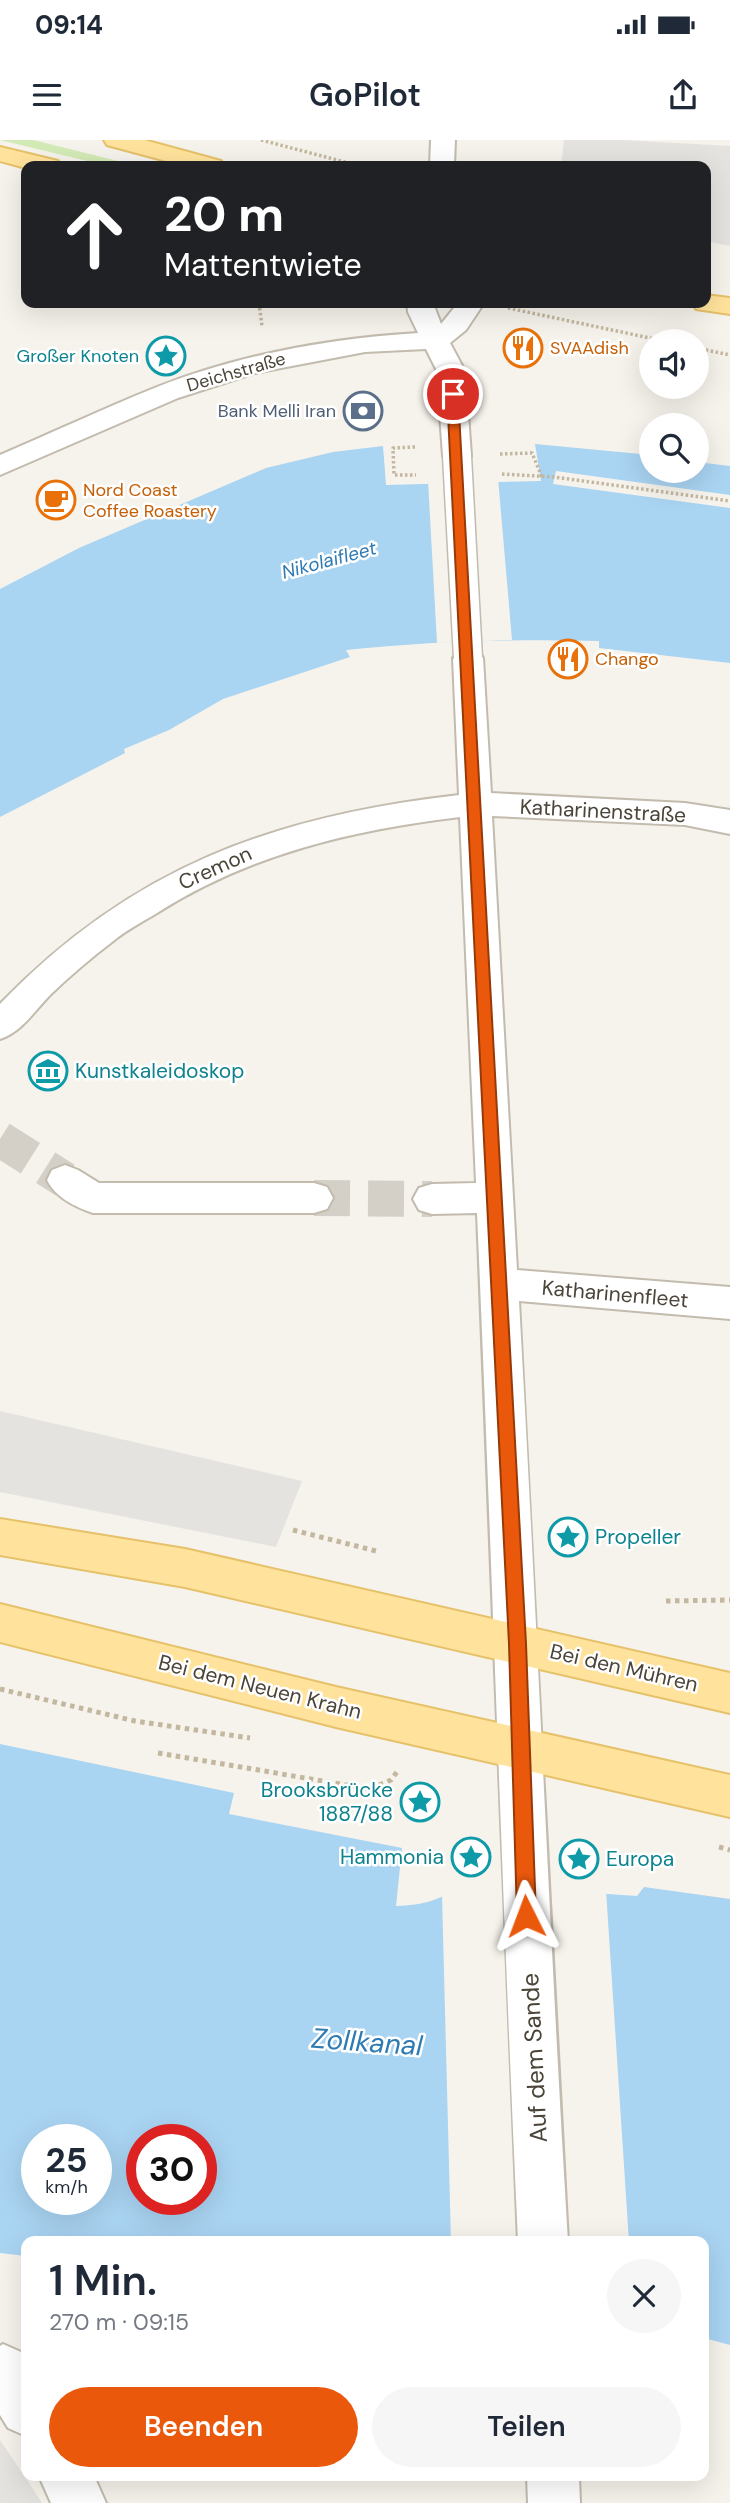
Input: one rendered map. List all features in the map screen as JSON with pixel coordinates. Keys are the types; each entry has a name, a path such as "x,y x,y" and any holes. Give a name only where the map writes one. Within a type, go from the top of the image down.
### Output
{"main road":[{"path":"116,141 193,161"},
{"path":"0,154 29,161"},
{"path":"0,1537 185,1568 517,1644"},
{"name":"Bei dem Neuen Krahn","path":"0,1623 335,1707 522,1749"},
{"name":"Bei den Mühren","path":"517,1644 730,1693"},
{"path":"522,1749 730,1796"}],"street":[{"path":"442,161 443,140"},
{"name":"Auf dem Sande","path":"421,308 451,370 457,456 517,1644 522,1749 523,1862 543,2236"},
{"path":"438,340 457,324 468,308"},
{"name":"Deichstraße","path":"0,466 155,397 250,366 365,344 438,340"},
{"name":"Katharinenstraße","path":"475,804 685,814 730,822"},
{"name":"Cremon","path":"0,1026 40,984 102,931 177,884 250,851 328,827 399,813 475,804"},
{"path":"65,1180 93,1198 314,1198"},
{"path":"432,1199 495,1198"},
{"name":"Katharinenfleet","path":"499,1284 730,1303"},
{"path":"68,2481 80,2503"},
{"path":"553,2481 554,2503"}],"path":[{"path":"261,140 341,161"},
{"path":"511,308 639,336"},
{"path":"709,351 730,355"},
{"path":"394,475 393,449 413,447"},
{"path":"500,454 532,453 542,477 730,501"},
{"path":"293,1531 380,1552"},
{"path":"666,1601 730,1600"},
{"path":"0,1689 135,1721 257,1740"},
{"path":"159,1753 370,1789 391,1780 401,1767"}],"green space":[{"path":"0,140 33,140 118,161 87,161"}],"shaded area":[{"path":"564,140 623,140 730,146 730,246 711,242 711,161 562,161"},
{"path":"0,1411 302,1481 276,1547 0,1492"},
{"path":"0,2440 21,2471 21,2481 28,2481 42,2503 0,2503"}],"water":[{"name":"Nikolaifleet","path":"535,444 639,454 639,483 709,483 709,463 730,466 730,663 599,648 599,641 472,641 346,650 350,657 223,699 169,730 124,749 125,753 0,817 0,589 79,548 266,468 333,452 383,446 386,485 541,481"},
{"name":"Zollkanal","path":"0,1744 234,1793 229,1814 402,1848 396,1906 431,1901 461,1884 637,1896 644,1887 730,1899 730,2345 709,2339 709,2236 21,2236 21,2255 0,2253"}],"pier":[{"path":"556,471 730,495 730,508 553,484"},
{"path":"498,478 512,640 437,643 428,481"},
{"path":"461,1880 606,1890 629,2236 451,2236 442,1895"}],"tunnel":[{"path":"0,1139 65,1180"},
{"path":"314,1198 432,1199"}],"place":[{"name":"SVAAdish","path":"523,348"},
{"name":"Großer Knoten","path":"166,356"},
{"name":"Bank Melli Iran","path":"363,411"},
{"name":"Nord Coast Coffee Roastery","path":"56,500"},
{"name":"Chango","path":"568,659"},
{"name":"Kunstkaleidoskop","path":"48,1071"},
{"name":"Propeller","path":"568,1537"},
{"name":"Brooksbrücke 1887/88","path":"420,1802"},
{"name":"Hammonia","path":"471,1857"},
{"name":"Europa","path":"579,1859"}],"route":[{"path":"453,394 517,1644 526,1916"}]}
